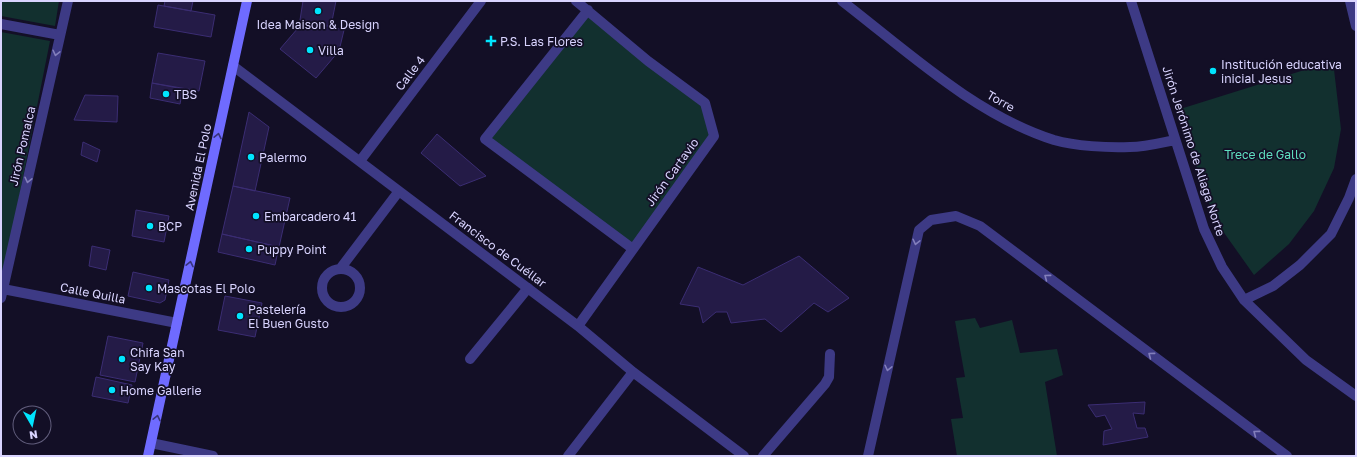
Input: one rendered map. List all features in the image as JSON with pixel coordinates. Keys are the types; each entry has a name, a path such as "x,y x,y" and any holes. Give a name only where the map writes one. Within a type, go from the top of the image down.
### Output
{"main road":[{"name":"Avenida El Polo","path":"148,456 247,1"}],"street":[{"name":"Jirón Pomalca","path":"2,293 68,1"},
{"name":"Calle 4","path":"360,161 481,1"},
{"name":"Jirón Cartavio","path":"576,1 648,61 705,103 714,136 578,326"},
{"name":"Torre","path":"842,1 949,84 989,110 1018,126 1056,140 1090,146 1130,147 1175,140"},
{"name":"Jirón Jerónimo de Aliaga Norte","path":"1132,1 1204,229 1222,267 1244,300 1306,360 1356,396"},
{"path":"1353,5 1356,26"},
{"path":"588,10 485,139 633,249"},
{"path":"1,24 60,35"},
{"name":"Francisco de Cuéllar","path":"233,66 578,326 634,372 744,456"},
{"path":"1244,300 1273,286 1300,265 1331,234 1349,198 1356,180"},
{"path":"340,269 399,191"},
{"path":"868,456 919,230 931,220 956,216 980,226 1287,456"},
{"path":"470,359 528,288"},
{"name":"Calle Quilla","path":"2,293 177,323"},
{"path":"763,456 829,378 830,354"},
{"path":"568,456 634,372"},
{"path":"151,443 213,456"}],"green space":[{"path":"1,1 59,1 55,26 1,16"},
{"path":"588,10 705,103 714,136 633,249 485,139"},
{"path":"1,32 50,41 1,288"},
{"name":"Trece de Gallo","path":"1333,61 1341,129 1334,168 1314,211 1289,244 1254,275 1215,220 1177,110"},
{"path":"975,318 980,328 1012,320 1020,353 1057,349 1063,375 1045,382 1057,456 957,456 951,419 963,418 956,378 965,377 955,321"}],"building":[{"path":"165,1 193,1 191,11 164,6"},
{"name":"Idea Maison & Design","path":"303,1 336,1 331,26 300,20"},
{"path":"158,5 215,15 211,37 154,27"},
{"name":"Villa","path":"304,21 344,30 339,51 316,78 280,49"},
{"path":"158,53 205,61 199,91 152,83"},
{"name":"TBS","path":"152,83 183,89 180,104 150,98"},
{"path":"85,95 118,96 117,122 74,120"},
{"name":"Palermo","path":"249,112 269,127 255,191 233,186"},
{"path":"437,134 486,176 460,186 421,153"},
{"path":"83,142 100,150 97,162 81,155"},
{"name":"Embarcadero 41","path":"233,186 290,198 279,247 222,234"},
{"name":"BCP","path":"136,210 169,216 164,242 132,236"},
{"name":"Puppy Point","path":"222,234 279,247 275,265 218,252"},
{"path":"92,246 110,250 106,270 89,266"},
{"path":"799,256 849,298 828,312 814,303 781,332 765,319 731,323 727,312 716,312 703,323 699,307 680,304 698,267 743,285"},
{"name":"Mascotas El Polo","path":"133,272 169,280 165,300 160,303 128,296"},
{"name":"Pastelería El Buen Gusto","path":"225,296 262,303 255,337 218,330"},
{"name":"Chifa San Say Kay","path":"108,336 143,343 135,382 100,375"},
{"name":"Home Gallerie","path":"96,377 132,385 128,403 92,396"},
{"path":"1145,402 1144,414 1133,413 1137,428 1145,428 1148,437 1103,445 1104,431 1112,429 1105,415 1096,417 1088,405"}],"place":[{"name":"Idea Maison & Design","path":"318,11"},
{"name":"P.S. Las Flores","path":"491,41"},
{"name":"Villa","path":"310,50"},
{"name":"Institución educativa inicial Jesus","path":"1213,71"},
{"name":"TBS","path":"166,94"},
{"name":"Palermo","path":"251,157"},
{"name":"Embarcadero 41","path":"256,216"},
{"name":"BCP","path":"150,226"},
{"name":"Puppy Point","path":"249,249"},
{"name":"Mascotas El Polo","path":"149,288"},
{"name":"Pastelería El Buen Gusto","path":"240,316"},
{"name":"Chifa San Say Kay","path":"122,359"},
{"name":"Home Gallerie","path":"112,390"}]}
